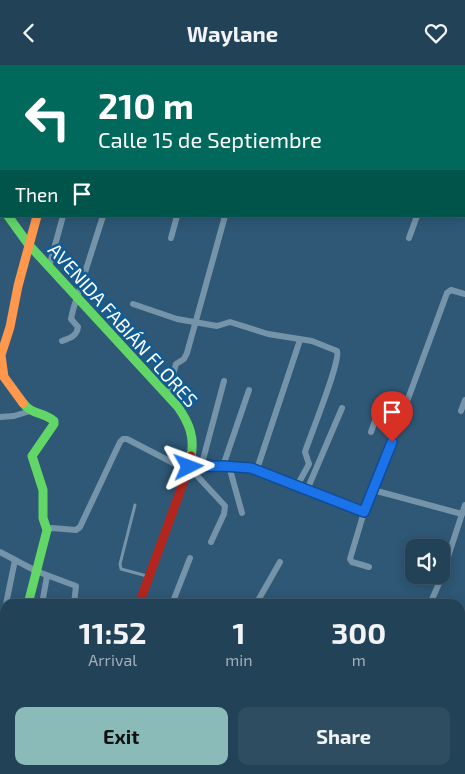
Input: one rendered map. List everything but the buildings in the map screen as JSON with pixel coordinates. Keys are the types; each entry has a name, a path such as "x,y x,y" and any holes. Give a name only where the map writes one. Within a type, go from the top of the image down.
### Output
{"main road":[{"name":"AVENIDA FABIÁN FLORES","path":"9,217 29,245 178,407 192,429 193,451 189,467 141,599"},
{"path":"29,599 47,530 43,521 44,493 32,456 54,425 54,421 48,416 30,411 16,395 4,377 0,356 10,327 18,286 37,217"}],"street":[{"path":"49,267 63,217"},
{"path":"62,341 75,335 77,332 78,327 71,319 103,217"},
{"path":"171,238 177,217"},
{"path":"167,395 176,364 184,359 187,353 225,217"},
{"path":"409,238 417,217"},
{"path":"369,567 352,562 350,559 364,512 447,293 451,290 465,294"},
{"path":"133,304 177,319 217,326 230,322 268,334 312,341 337,351 338,355 305,452 309,464 297,486"},
{"path":"257,469 300,340"},
{"path":"200,467 224,381"},
{"path":"242,513 226,466 249,390"},
{"path":"460,411 465,400"},
{"path":"307,490 342,409"},
{"path":"0,417 14,416 30,411"},
{"path":"371,432 376,418 398,426"},
{"path":"47,530 52,528 76,530 80,527 123,439 127,439 179,466 244,466 257,469 364,512"},
{"path":"189,467 225,505 224,513 211,542"},
{"path":"373,490 462,514"},
{"path":"432,599 465,505"},
{"path":"0,551 36,571 76,586 75,599"},
{"path":"174,599 190,558"},
{"path":"7,599 14,560"},
{"path":"259,599 280,562"},
{"path":"43,599 47,576"}],"lane":[{"path":"135,505 120,564 121,569 148,576"}],"traffic: fast":[{"path":"9,217 29,245 178,407 192,436 191,456"},
{"path":"23,403 30,410 54,421 54,424 32,456 43,490 43,518 47,530 29,599"}],"traffic: slow":[{"path":"23,403 4,377 1,355 10,327 18,286 37,217"}],"traffic: jam":[{"path":"141,599 189,467 191,456"}],"route":[{"path":"189,467 244,466 257,469 364,512 392,442"}]}
